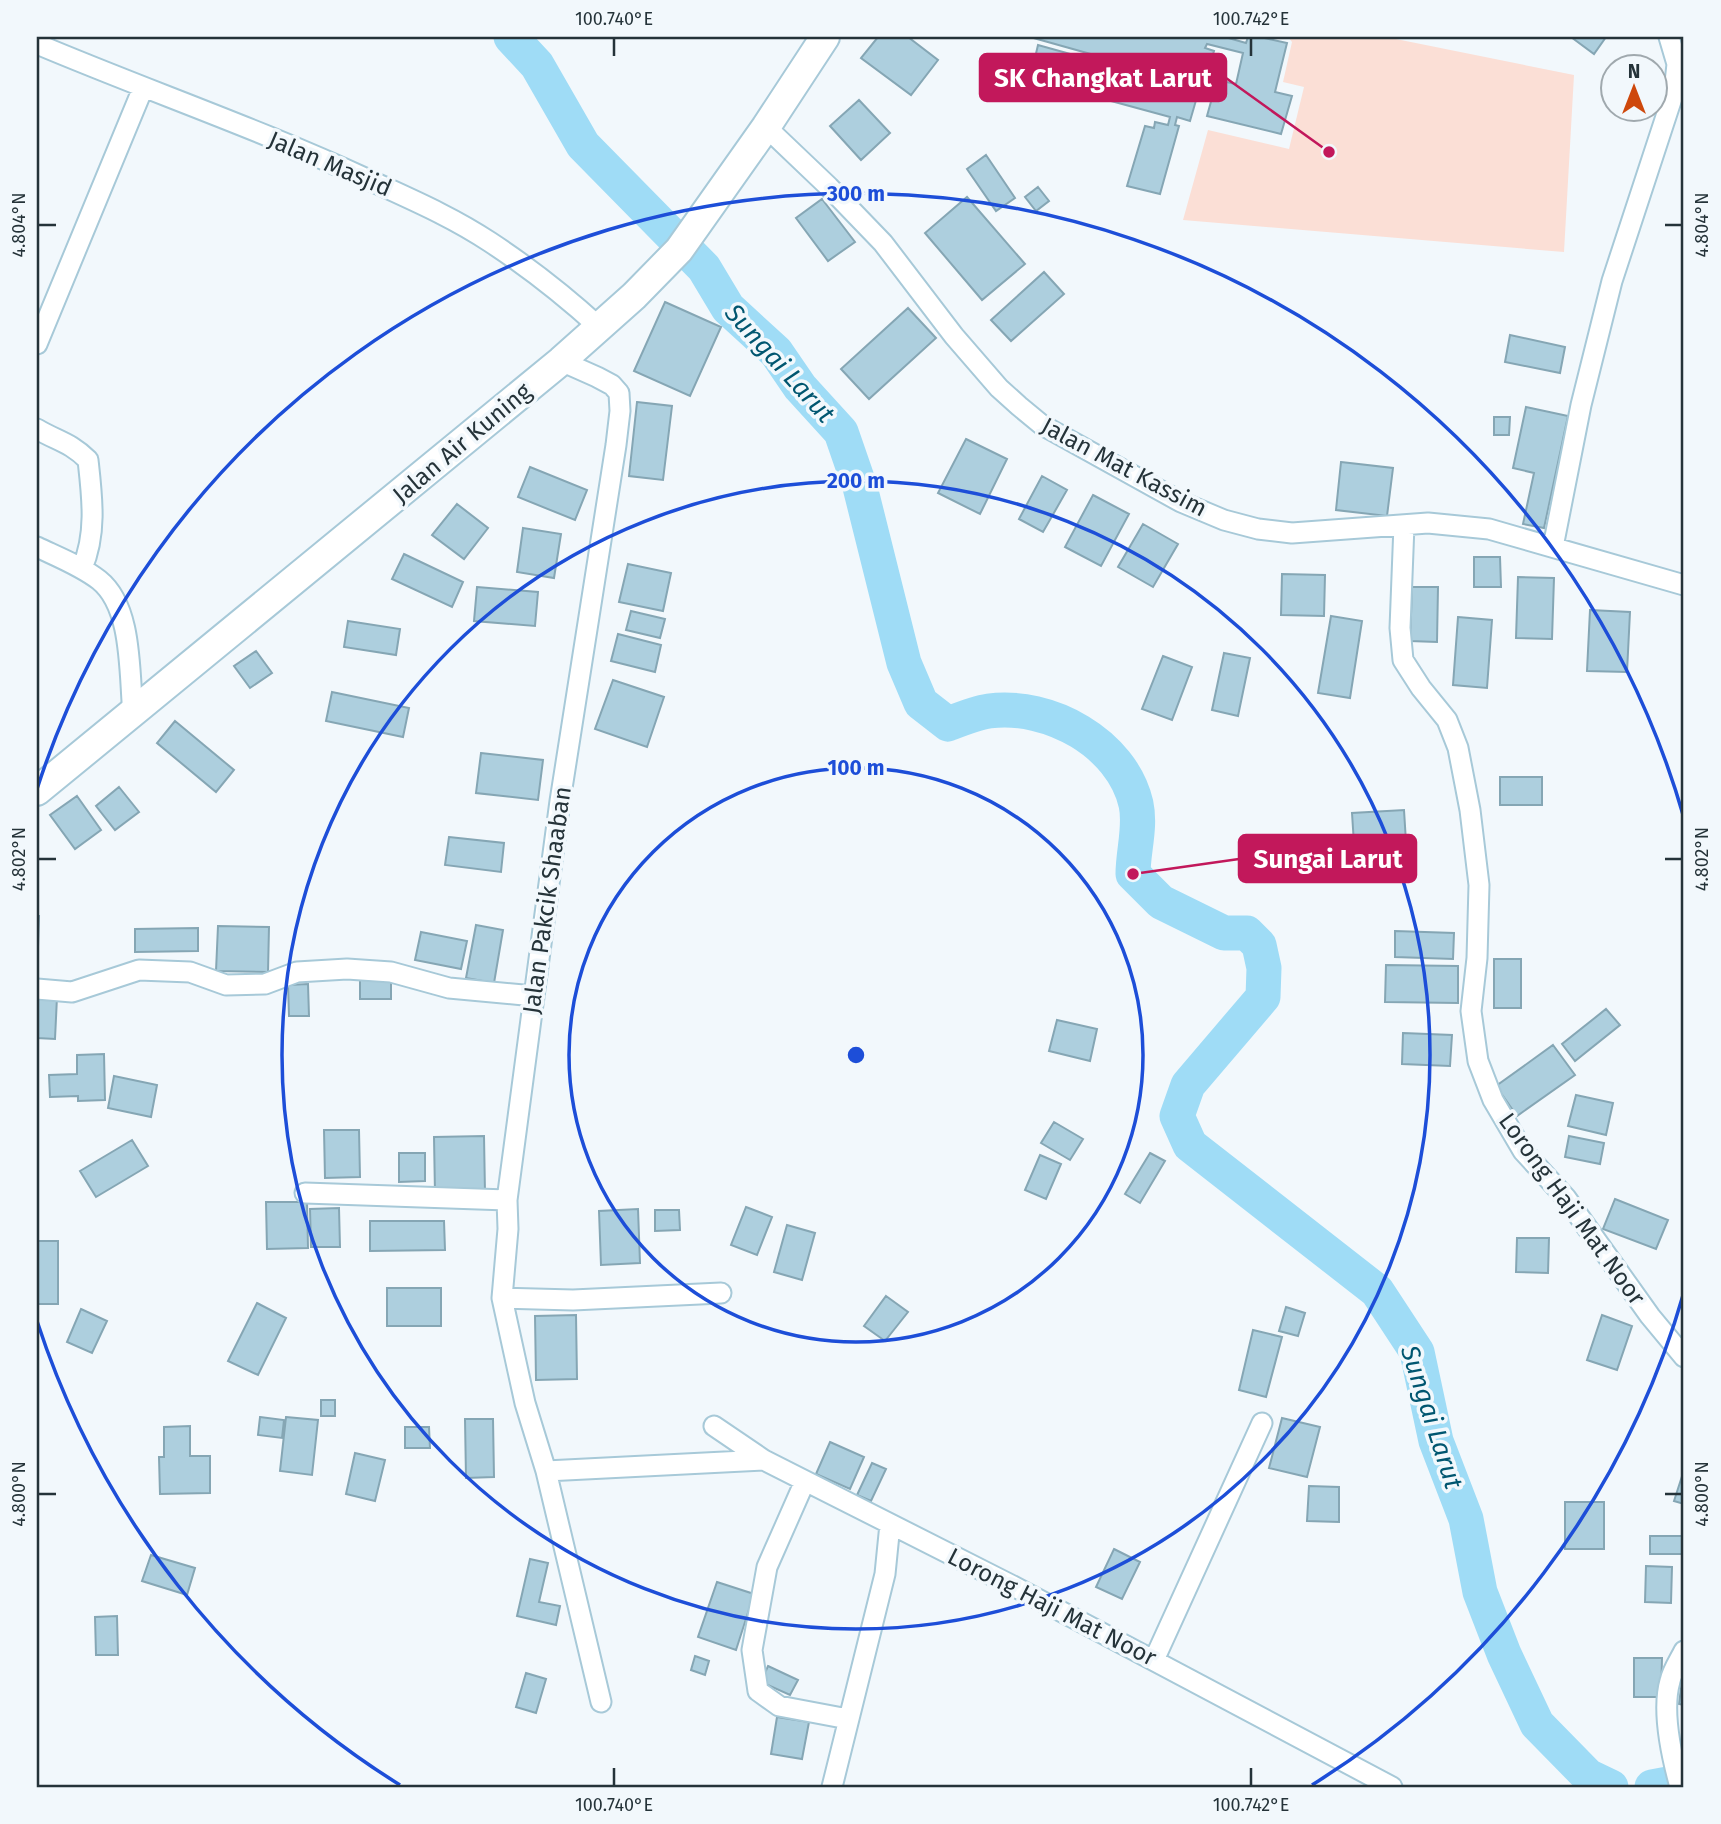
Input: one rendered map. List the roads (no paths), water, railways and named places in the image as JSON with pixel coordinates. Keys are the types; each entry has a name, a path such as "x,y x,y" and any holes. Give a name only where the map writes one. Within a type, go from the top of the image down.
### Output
{"main road":[{"name":"Jalan Air Kuning","path":"37,791 561,361 634,296 680,250 714,204 825,37"}],"street":[{"path":"1553,547 1581,405 1612,281 1674,92 1677,64 1669,37"},
{"name":"Jalan Masjid","path":"37,44 143,89 312,153 425,205 489,241 573,303 599,327"},
{"path":"37,344 143,89"},
{"name":"Jalan Mat Kassim","path":"766,127 820,177 883,243 954,336 999,388 1042,425 1181,502 1224,520 1258,529 1292,533 1428,523 1489,529 1684,585"},
{"name":"Jalan Pakcik Shaaban","path":"561,361 612,385 619,393 620,411 560,801 534,996 507,1200 508,1229 502,1298 525,1403 546,1471 601,1702"},
{"path":"37,429 77,449 88,460 93,520 89,552 82,568"},
{"name":"Lorong Haji Mat Noor","path":"1404,525 1400,628 1403,660 1447,720 1458,748 1470,810 1479,885 1477,958 1471,1011 1478,1061 1493,1100 1523,1151 1566,1198 1650,1316 1684,1357"},
{"path":"37,547 82,568 102,582 116,598 123,615 132,714"},
{"path":"37,989 72,992 139,970 190,972 226,985 265,984 297,972 347,968 391,972 449,988 534,996"},
{"path":"305,1193 507,1200"},
{"path":"502,1298 573,1300 721,1293"},
{"path":"1154,1660 1262,1423"},
{"name":"Lorong Haji Mat Noor","path":"714,1426 764,1460 1154,1660 1389,1786"},
{"path":"546,1471 764,1460"},
{"path":"805,1481 767,1567 752,1650 758,1691 779,1706 848,1719"},
{"path":"832,1787 885,1574 890,1524"},
{"path":"1680,1787 1673,1764 1667,1700 1670,1681 1684,1651"}],"waterway":[{"name":"Sungai Larut","path":"511,37 537,65 583,145 704,268 728,308 776,352 800,387 841,432 860,487 904,663 921,703 948,724 984,712 1012,710 1058,721 1080,732 1116,763 1128,782 1137,813 1133,874 1161,902 1224,933 1247,933 1259,945 1264,968 1263,997 1188,1085 1177,1116 1190,1145 1377,1291 1417,1352 1436,1441 1466,1519 1480,1592 1504,1654 1537,1724 1588,1776 1611,1787"},
{"name":"Sungai Larut","path":"1652,1787 1684,1781"}],"place":[{"name":"SK Changkat Larut","path":"1329,152"},
{"name":"Sungai Larut","path":"1133,874"}]}
